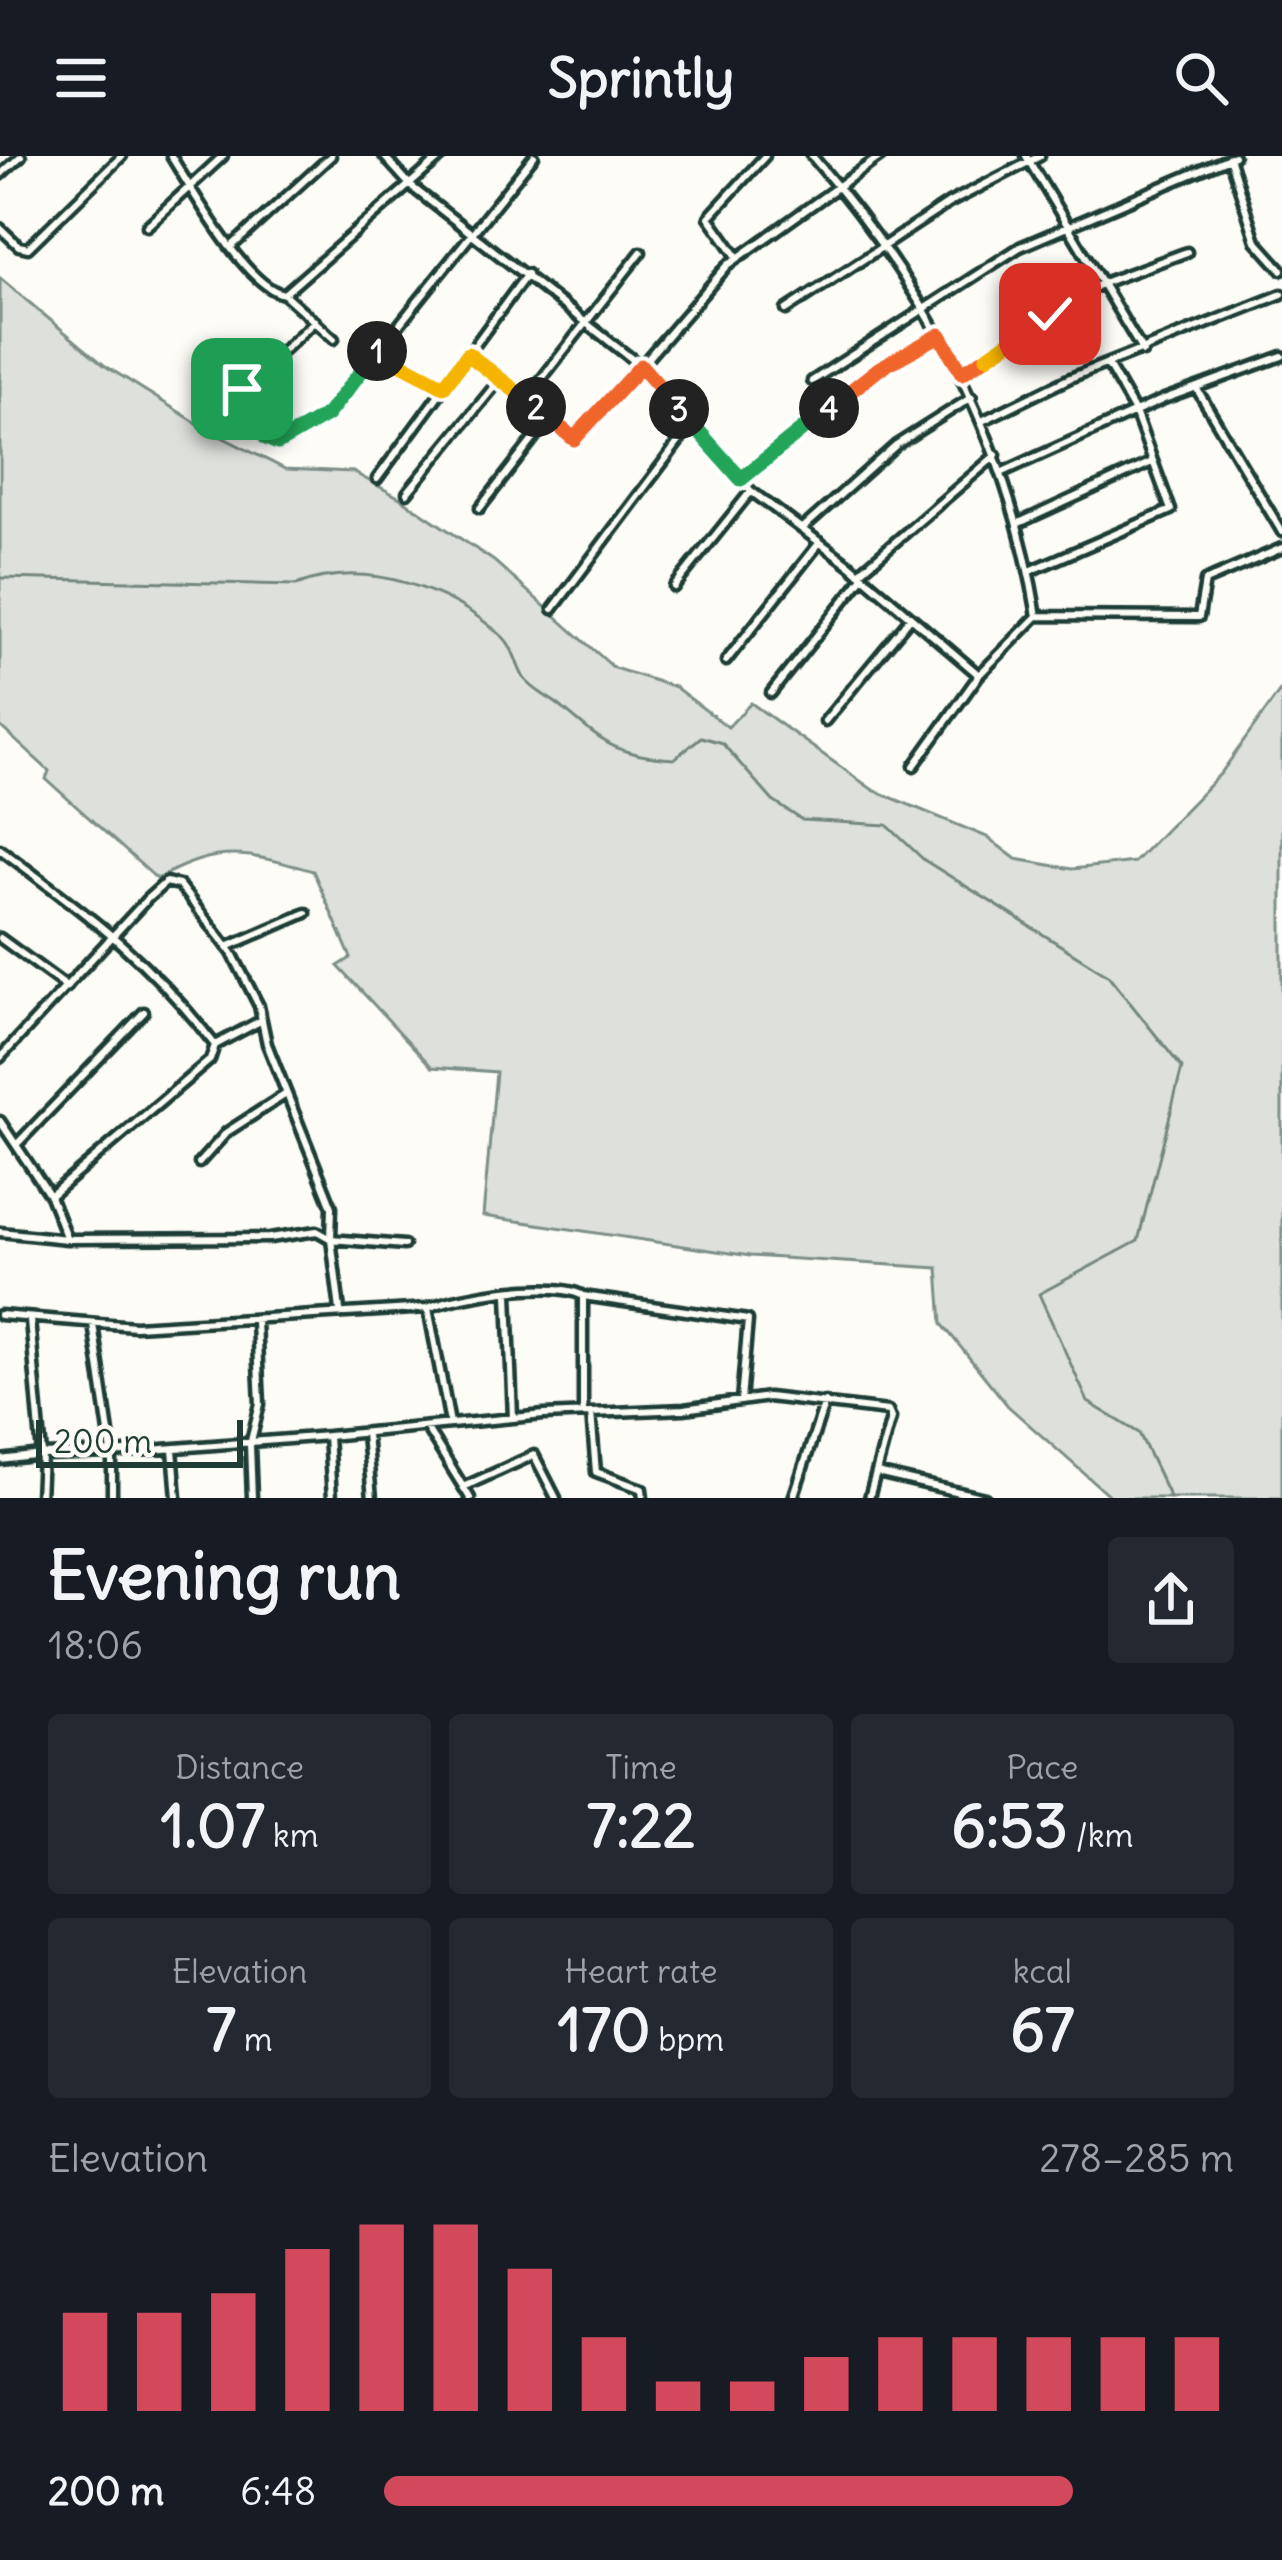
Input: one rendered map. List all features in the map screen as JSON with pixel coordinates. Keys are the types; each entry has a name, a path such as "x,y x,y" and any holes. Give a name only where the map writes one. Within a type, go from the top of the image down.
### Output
{"street":[{"path":"0,175 21,156"},
{"path":"0,228 28,248 122,156"},
{"path":"171,156 231,247 268,288 284,294 334,339"},
{"path":"147,226 223,156"},
{"path":"231,247 331,156"},
{"path":"384,156 412,187 641,366 751,491 861,575 979,676"},
{"path":"284,294 412,187 442,156"},
{"path":"242,389 266,438 278,443 327,415 535,156"},
{"path":"738,258 709,217 765,156"},
{"path":"812,156 883,245 962,373 1004,472 1037,616"},
{"path":"468,354 574,439 703,289 836,184 881,156"},
{"path":"787,310 883,245 1026,159 1040,156"},
{"path":"812,381 1067,224 1231,156 1256,241 1282,270"},
{"path":"1026,159 1143,352"},
{"path":"526,399 641,252"},
{"path":"962,373 1100,284 1187,252"},
{"path":"377,479 527,274"},
{"path":"983,420 1282,294"},
{"path":"206,422 315,321"},
{"path":"741,479 880,368 940,335"},
{"path":"380,348 444,386"},
{"path":"1004,472 1135,412 1282,356"},
{"path":"1030,571 1171,510 1135,412 1108,365"},
{"path":"407,493 502,377"},
{"path":"1197,390 1282,532"},
{"path":"802,528 896,445 972,398"},
{"path":"480,508 549,419"},
{"path":"553,609 692,424"},
{"path":"771,692 861,575 996,455"},
{"path":"1018,523 1152,462"},
{"path":"674,587 751,491"},
{"path":"726,661 820,542"},
{"path":"914,766 979,676 1037,616 1199,616 1204,581 1282,548"},
{"path":"825,721 911,617"},
{"path":"0,849 114,933 166,981 215,1045"},
{"path":"0,1058 166,882 179,885 227,946 262,1020 332,1208 340,1310"},
{"path":"227,946 307,914"},
{"path":"0,938 67,987"},
{"path":"18,1143 144,1012"},
{"path":"50,1196 210,1060 215,1045 262,1020"},
{"path":"199,1163 227,1132 286,1094"},
{"path":"0,1121 50,1196 67,1239"},
{"path":"0,1232 67,1239 270,1238 317,1231 331,1238 404,1245"},
{"path":"0,1315 93,1324 256,1322 340,1310 428,1308 470,1296 544,1290 748,1320 741,1402"},
{"path":"508,1294 513,1418"},
{"path":"583,1296 587,1413 596,1472 642,1489 643,1498"},
{"path":"428,1308 450,1423"},
{"path":"30,1320 42,1455 40,1498"},
{"path":"252,1498 250,1445 260,1404 256,1322"},
{"path":"93,1324 112,1453 112,1498"},
{"path":"0,1460 250,1445 768,1397 888,1411 869,1498"},
{"path":"793,1498 825,1402"},
{"path":"426,1427 470,1498"},
{"path":"366,1434 372,1498"},
{"path":"328,1436 332,1498"},
{"path":"173,1449 177,1498"},
{"path":"463,1487 534,1455 556,1498"},
{"path":"877,1473 985,1498"}],"shaded area":[{"path":"0,278 104,365 208,430 285,469 353,472 400,498 494,561 614,668 675,687 728,727 751,703 873,790 987,837 1016,859 1072,869 1134,862 1221,773 1282,688 1282,1498 1112,1498 1008,1406 942,1324 938,1268 750,1256 483,1216 496,1072 432,1067 338,966 351,958 313,871 234,855 198,860 157,879 46,779 49,771 0,726"}],"waterway":[{"path":"0,578 296,585 350,575 378,577 433,592 503,637 527,682 611,745 674,759 701,737 722,743 773,801 802,820 887,825 924,860 1108,975 1182,1068 1138,1241 1039,1294 1088,1402 1139,1433 1170,1498"}],"route":[{"path":"242,389 266,438 278,443 327,415 380,348 444,386 468,354 574,439 641,366 741,479 880,368 940,335 962,373 1050,314"}]}
